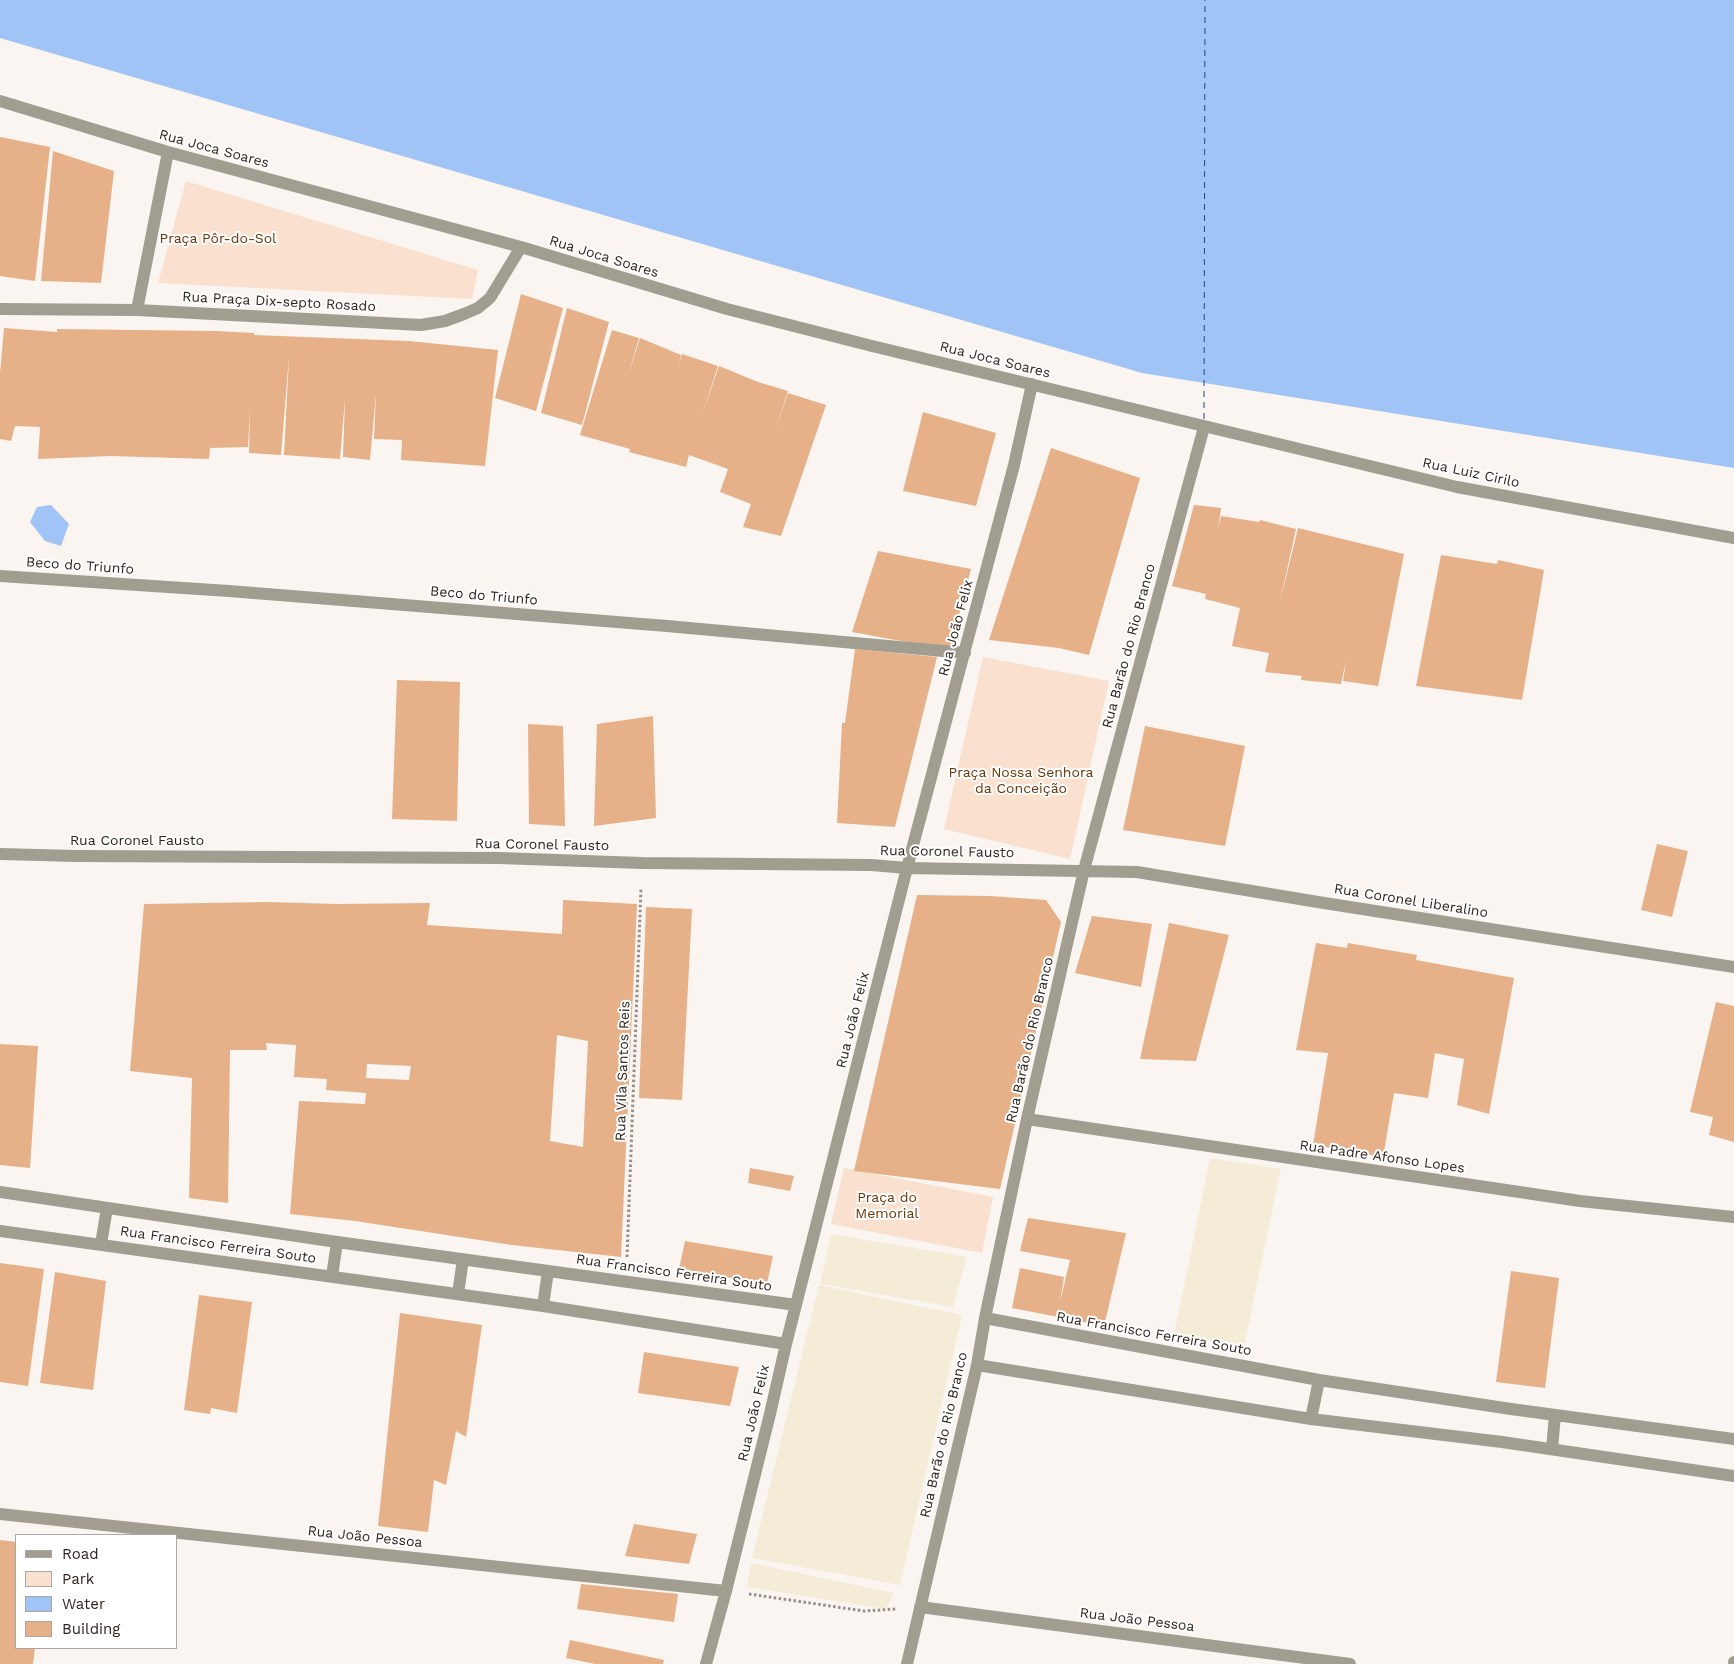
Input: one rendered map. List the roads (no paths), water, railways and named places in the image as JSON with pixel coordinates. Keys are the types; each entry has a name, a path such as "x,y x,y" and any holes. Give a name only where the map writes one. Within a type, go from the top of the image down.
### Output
{"street":[{"name":"Rua Joca Soares","path":"0,101 168,152 521,247 727,309 1204,427"},
{"path":"137,310 168,152"},
{"name":"Rua Praça Dix-septo Rosado","path":"0,309 137,310 421,325 445,321 478,308 490,298 521,247"},
{"name":"Rua João Felix","path":"706,1664 907,868 1014,465 1032,384"},
{"name":"Rua Luiz Cirilo","path":"1204,427 1457,487 1734,538"},
{"name":"Rua Barão do Rio Branco","path":"907,1664 977,1365 985,1318 1027,1119 1084,870 1204,427"},
{"name":"Beco do Triunfo","path":"0,576 229,591 647,624 965,653"},
{"name":"Rua Coronel Fausto","path":"0,854 499,858 871,865 907,868 1084,870"},
{"name":"Rua Coronel Liberalino","path":"1084,870 1137,872 1734,967"},
{"name":"Rua Padre Afonso Lopes","path":"1027,1119 1580,1201 1734,1218"},
{"name":"Rua Francisco Ferreira Souto","path":"0,1192 337,1242 796,1305"},
{"name":"Rua Francisco Ferreira Souto","path":"101,1244 107,1208"},
{"name":"Rua Francisco Ferreira Souto","path":"0,1231 543,1306 786,1344"},
{"name":"Rua Francisco Ferreira Souto","path":"332,1276 337,1242"},
{"path":"458,1294 463,1259"},
{"path":"543,1306 548,1271"},
{"name":"Rua Francisco Ferreira Souto","path":"985,1318 1318,1380 1734,1439"},
{"path":"977,1365 1311,1419 1552,1449 1734,1476"},
{"path":"1311,1419 1318,1380"},
{"path":"1552,1449 1555,1414"},
{"name":"Rua João Pessoa","path":"0,1514 726,1590"},
{"name":"Rua João Pessoa","path":"920,1607 1350,1664"}],"water":[{"path":"0,0 1734,0 1734,468 1142,373 0,38"},
{"path":"51,505 69,524 61,546 45,541 30,522 37,507"}],"park label":[{"name":"Praça Pôr-do-Sol","path":"218,239"},
{"name":"Praça Nossa Senhora da Conceição","path":"1021,782"},
{"name":"Praça do Memorial","path":"887,1206"}]}
